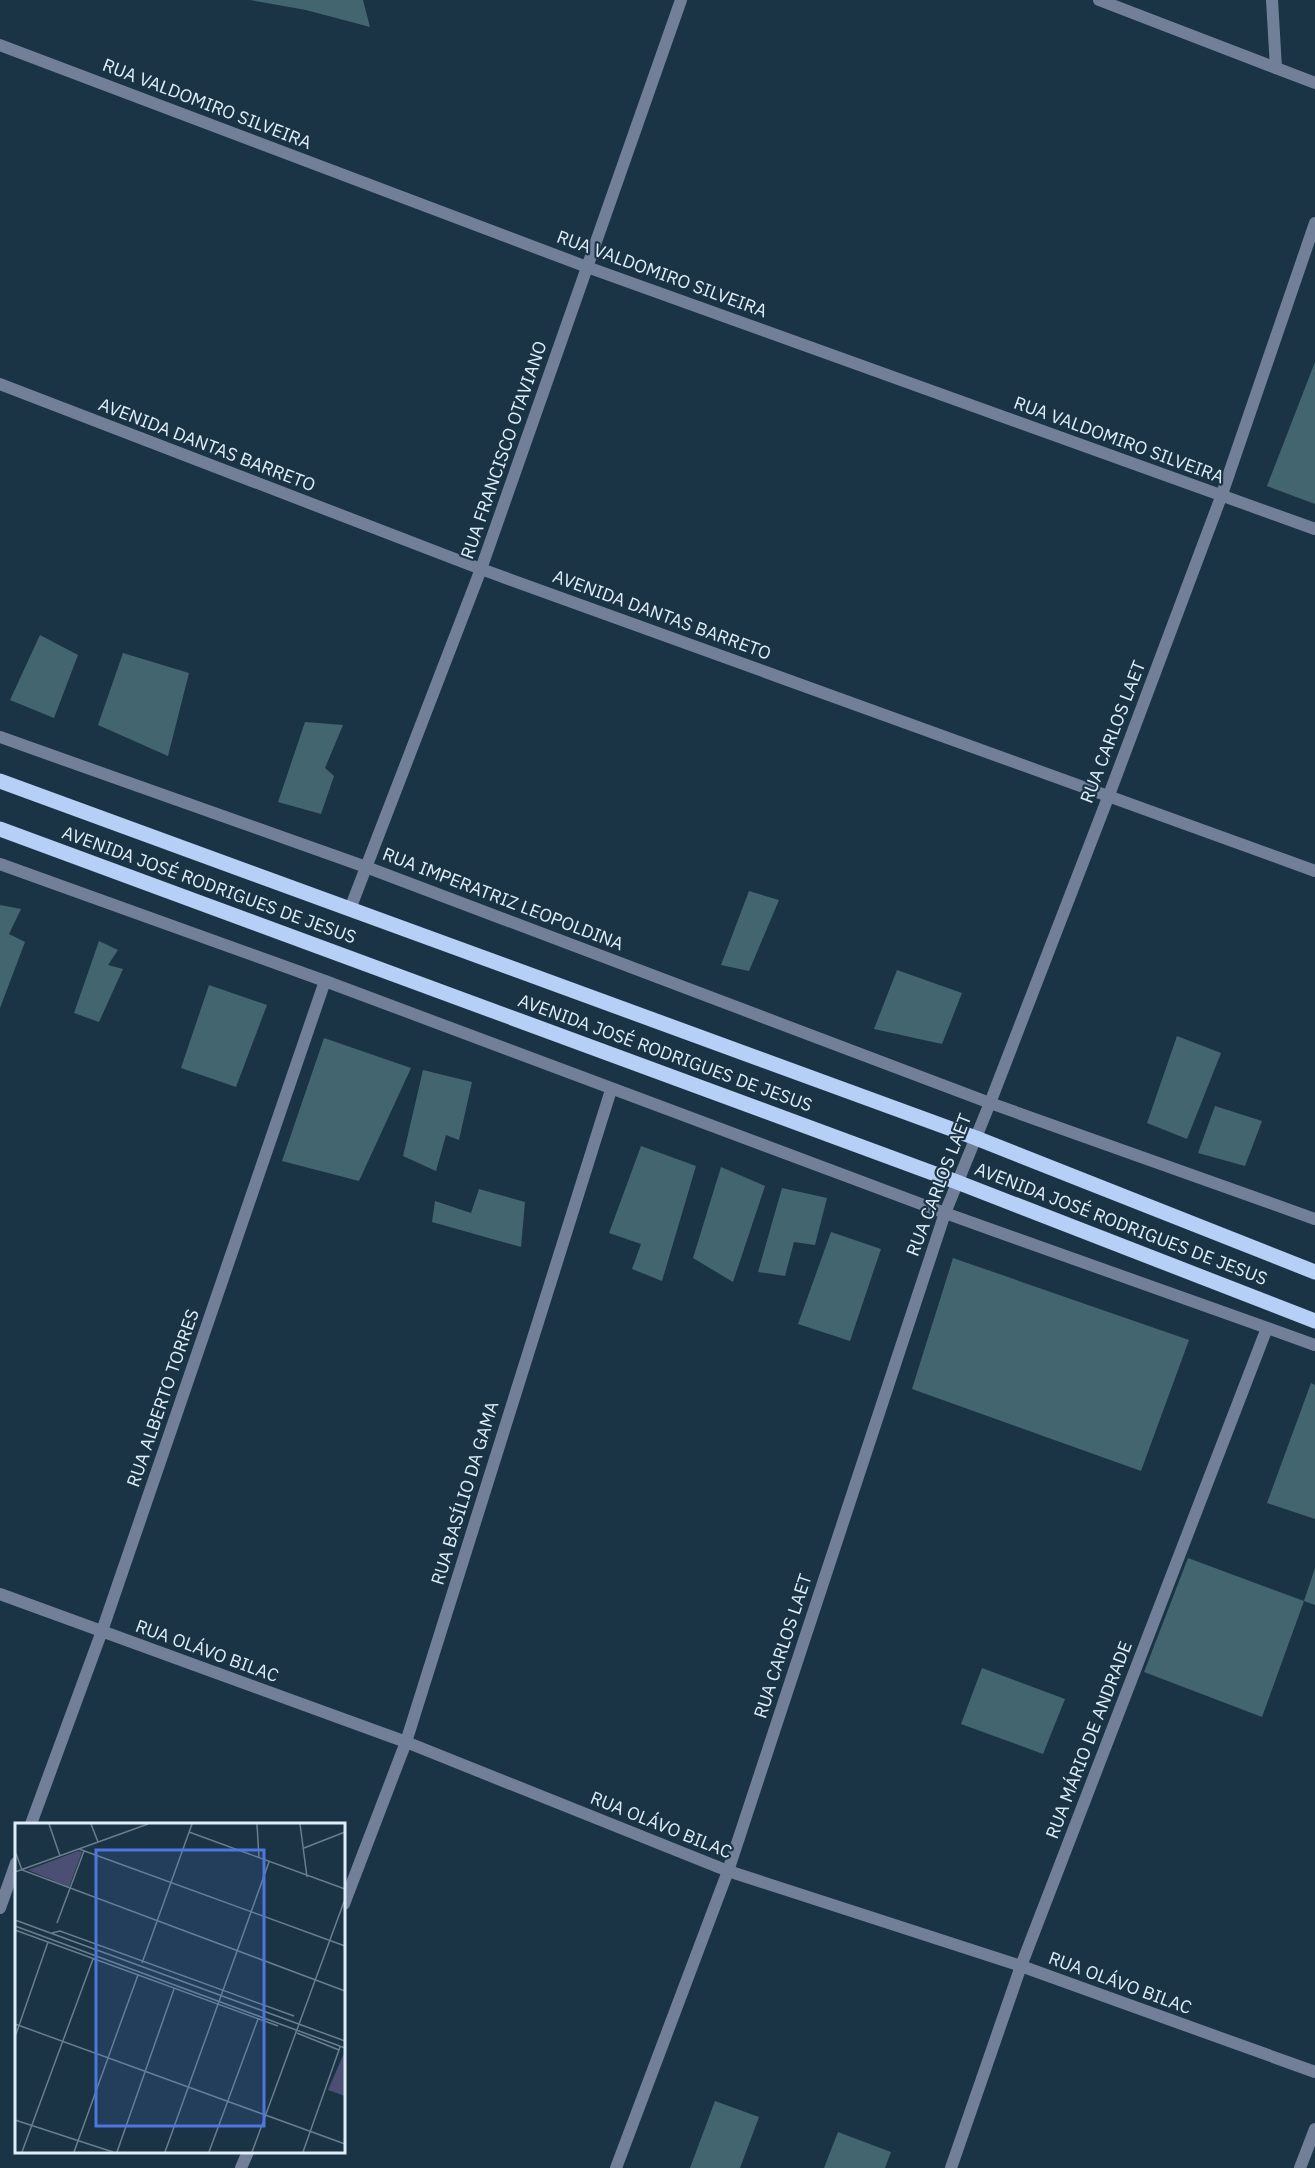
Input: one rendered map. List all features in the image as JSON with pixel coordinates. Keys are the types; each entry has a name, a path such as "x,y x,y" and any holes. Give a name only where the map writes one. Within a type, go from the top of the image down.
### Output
{"main road":[{"name":"AVENIDA JOSÉ RODRIGUES DE JESUS","path":"0,781 975,1138 1315,1272"},
{"name":"AVENIDA JOSÉ RODRIGUES DE JESUS","path":"0,829 957,1182 1315,1321"}],"street":[{"name":"RUA FRANCISCO OTAVIANO","path":"350,909 481,569 681,0"},
{"path":"1099,0 1315,83"},
{"path":"1272,0 1276,68"},
{"name":"RUA VALDOMIRO SILVEIRA","path":"0,45 587,267 1315,529"},
{"name":"RUA CARLOS LAET","path":"616,2168 728,1871 945,1213 1109,795 1221,497 1315,223"},
{"name":"AVENIDA DANTAS BARRETO","path":"0,384 481,569 1315,871"},
{"name":"RUA IMPERATRIZ LEOPOLDINA","path":"0,737 366,867 990,1103"},
{"path":"0,864 325,981 945,1213 1315,1345"},
{"name":"RUA ALBERTO TORRES","path":"31,1823 102,1632 325,981"},
{"name":"RUA BASÍLIO DA GAMA","path":"345,1901 406,1742 611,1089"},
{"path":"990,1103 1315,1220"},
{"name":"RUA MÁRIO DE ANDRADE","path":"951,2168 1021,1966 1267,1328"},
{"name":"RUA OLÁVO BILAC","path":"0,1594 406,1742 728,1871 1021,1966 1315,2072"},
{"path":"0,1908 15,1866"},
{"path":"1300,2168 1315,2129"},
{"path":"242,2168 247,2153"}],"building":[{"path":"250,0 363,0 370,27 306,10"},
{"path":"1315,362 1315,504 1267,486"},
{"path":"40,635 78,655 54,718 10,700"},
{"path":"123,653 189,673 168,756 98,725"},
{"path":"305,722 343,725 325,768 334,776 321,814 278,802"},
{"path":"749,891 779,900 749,971 721,965"},
{"path":"0,905 21,909 9,934 25,942 0,1008"},
{"path":"99,941 118,950 108,965 123,969 99,1022 74,1013"},
{"path":"897,970 962,993 942,1044 874,1029"},
{"path":"209,985 267,1005 236,1087 181,1068"},
{"path":"1177,1036 1221,1053 1187,1139 1147,1123"},
{"path":"324,1038 411,1068 359,1181 282,1161"},
{"path":"423,1070 472,1082 459,1140 446,1135 436,1171 403,1156"},
{"path":"1215,1106 1262,1121 1245,1166 1198,1153"},
{"path":"641,1146 696,1166 662,1281 632,1269 641,1244 609,1233"},
{"path":"721,1167 765,1186 733,1282 693,1258"},
{"path":"782,1188 827,1198 815,1245 794,1242 785,1276 758,1272"},
{"path":"479,1189 525,1202 521,1247 432,1222 435,1201 471,1213"},
{"path":"831,1232 881,1249 850,1341 798,1324"},
{"path":"953,1258 1189,1340 1141,1471 912,1389"},
{"path":"1311,1383 1315,1385 1315,1519 1267,1503"},
{"path":"1188,1558 1304,1601 1262,1717 1144,1672"},
{"path":"1315,1568 1315,1605 1304,1601"},
{"path":"982,1668 1065,1699 1043,1754 961,1724"},
{"path":"715,2101 759,2117 740,2168 690,2168"},
{"path":"838,2132 891,2152 885,2168 824,2168"}]}
